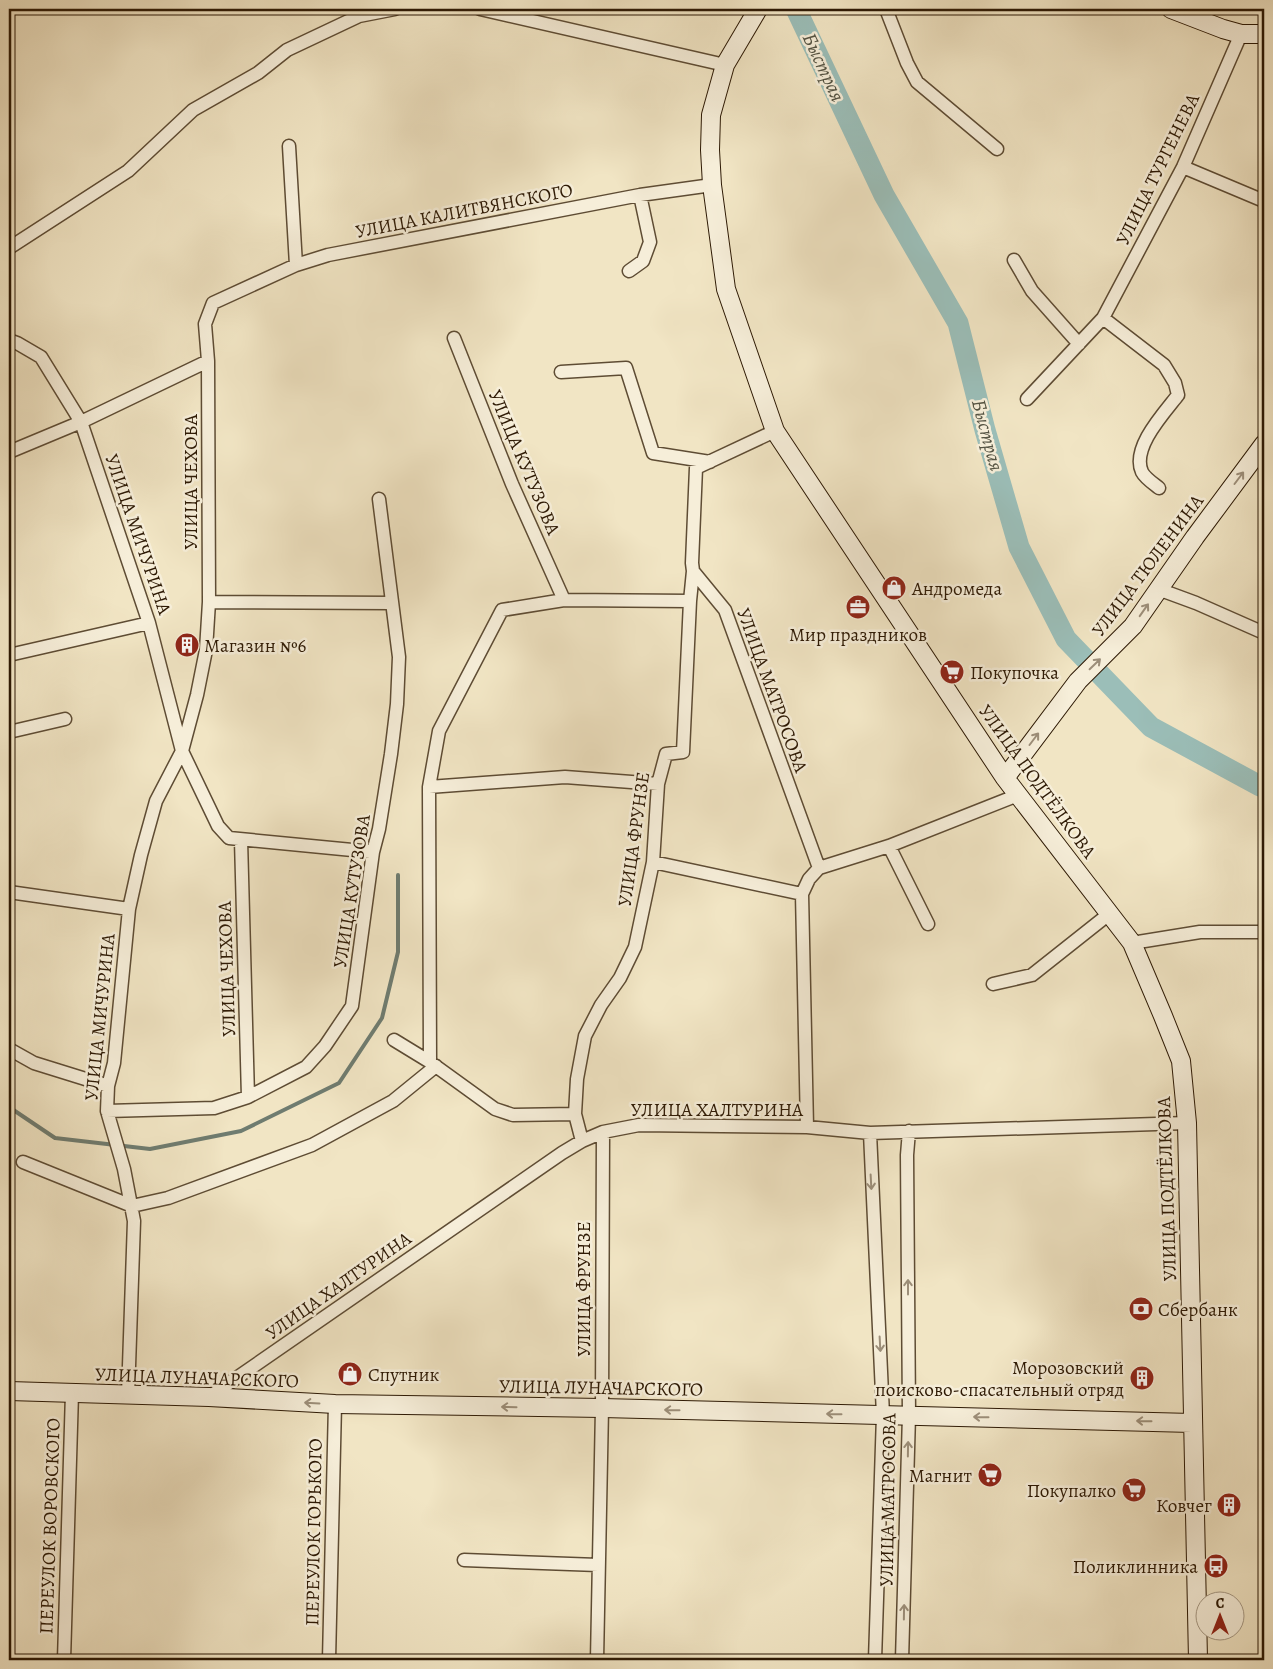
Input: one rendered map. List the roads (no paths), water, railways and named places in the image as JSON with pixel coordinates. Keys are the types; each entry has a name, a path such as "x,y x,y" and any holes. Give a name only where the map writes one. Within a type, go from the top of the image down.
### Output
{"main road":[{"path":"1171,9 1241,34 1264,34"},
{"name":"УЛИЦА ПОДТЁЛКОВА","path":"756,14 725,65 711,114 710,150 712,185 726,289 775,431 1005,778 1132,943 1164,1016 1181,1061 1187,1123 1198,1660"},
{"name":"УЛИЦА ТЮЛЕНИНА","path":"1005,778 1078,681 1133,626 1264,444"},
{"name":"УЛИЦА ЛУНАЧАРСКОГО","path":"9,1391 209,1397 335,1404 602,1408 1192,1423"}],"street":[{"path":"9,248 128,171 193,110 258,73 287,50 359,16 395,9"},
{"path":"480,9 725,65"},
{"path":"886,9 907,63 917,82 997,149"},
{"name":"УЛИЦА ТУРГЕНЕВА","path":"1026,399 1104,318 1182,167 1241,34"},
{"path":"289,146 296,265"},
{"path":"1182,167 1264,201"},
{"name":"УЛИЦА КАЛИТВЯНСКОГО","path":"208,362 205,324 213,303 296,265 328,255 640,195 712,185"},
{"path":"629,271 643,261 650,242 640,195"},
{"path":"1014,260 1032,291 1079,344"},
{"path":"1104,318 1164,364 1176,384 1178,395 1148,435 1140,453 1142,472 1159,488"},
{"name":"УЛИЦА КУТУЗОВА","path":"454,338 512,484 564,600"},
{"name":"УЛИЦА МИЧУРИНА","path":"9,340 17,342 41,358 81,422 149,623 182,750 156,801 141,854 129,909 114,1063 108,1086 107,1111 132,1206 134,1221 128,1395"},
{"path":"9,452 81,422 208,362"},
{"name":"УЛИЦА ЧЕХОВА","path":"182,750 197,695 206,650 209,602 208,362"},
{"path":"561,372 626,368 653,453 710,462"},
{"path":"23,1162 132,1206 168,1198 312,1145 393,1101 433,1064 429,786 439,731 502,610 564,600 690,602 693,571 696,468 775,431"},
{"name":"УЛИЦА КУТУЗОВА","path":"107,1111 214,1108 248,1097 306,1067 325,1046 352,1006 373,852 379,829 397,704 398,657 379,499"},
{"name":"УЛИЦА МАТРОСОВА","path":"693,571 725,610 818,868"},
{"path":"1158,589 1196,603 1264,633"},
{"path":"209,602 392,603"},
{"name":"УЛИЦА ФРУНЗЕ","path":"582,1141 575,1114 577,1079 585,1036 601,1005 620,978 635,947 653,862 658,784 666,754 683,752 690,602"},
{"path":"9,655 149,623"},
{"path":"9,732 65,719"},
{"path":"182,750 218,826 229,838 373,852"},
{"path":"429,786 565,777 658,784"},
{"path":"807,1127 802,894 809,879 818,868 889,846 1018,795"},
{"name":"УЛИЦА ЧЕХОВА","path":"241,840 248,1097"},
{"path":"889,846 928,924"},
{"path":"653,862 802,894"},
{"name":"УЛИЦА МИЧУРИНА","path":"9,892 129,909"},
{"path":"994,984 1032,975 1109,914"},
{"path":"1132,943 1200,932 1264,932"},
{"path":"394,1040 433,1064 495,1109 513,1115 575,1114"},
{"path":"9,1049 34,1063 108,1086"},
{"name":"УЛИЦА ХАЛТУРИНА","path":"209,1397 554,1159 582,1141 603,1132 639,1125 807,1127 870,1133 1187,1123"},
{"name":"УЛИЦА МАТРОСОВА","path":"902,1660 908,1415 906,1154 909,1131"},
{"name":"УЛИЦА ФРУНЗЕ","path":"597,1660 602,1408 603,1132"},
{"name":"УЛИЦА МАТРОСОВА","path":"870,1133 883,1415 875,1660"},
{"name":"ПЕРЕУЛОК ВОРОВСКОГО","path":"64,1660 72,1393"},
{"name":"ПЕРЕУЛОК ГОРЬКОГО","path":"329,1660 335,1404"},
{"path":"464,1560 598,1565"}],"waterway":[{"name":"Быстрая","path":"796,9 884,195 958,323 985,430 1019,547 1066,639 1151,727 1264,787"},
{"path":"9,1107 55,1138 150,1149 241,1131 339,1083 382,1018 398,952 398,875"}],"place":[{"name":"Андромеда","path":"894,588"},
{"name":"Мир праздников","path":"858,607"},
{"name":"Магазин №6","path":"187,645"},
{"name":"Покупочка","path":"952,672"},
{"name":"Сбербанк","path":"1141,1309"},
{"name":"Спутник","path":"350,1374"},
{"name":"Морозовский поисково-спасательный отряд","path":"1142,1378"},
{"name":"Магнит","path":"990,1475"},
{"name":"Покупалко","path":"1134,1490"},
{"name":"Ковчег","path":"1229,1505"},
{"name":"Поликлинника","path":"1216,1566"}]}
